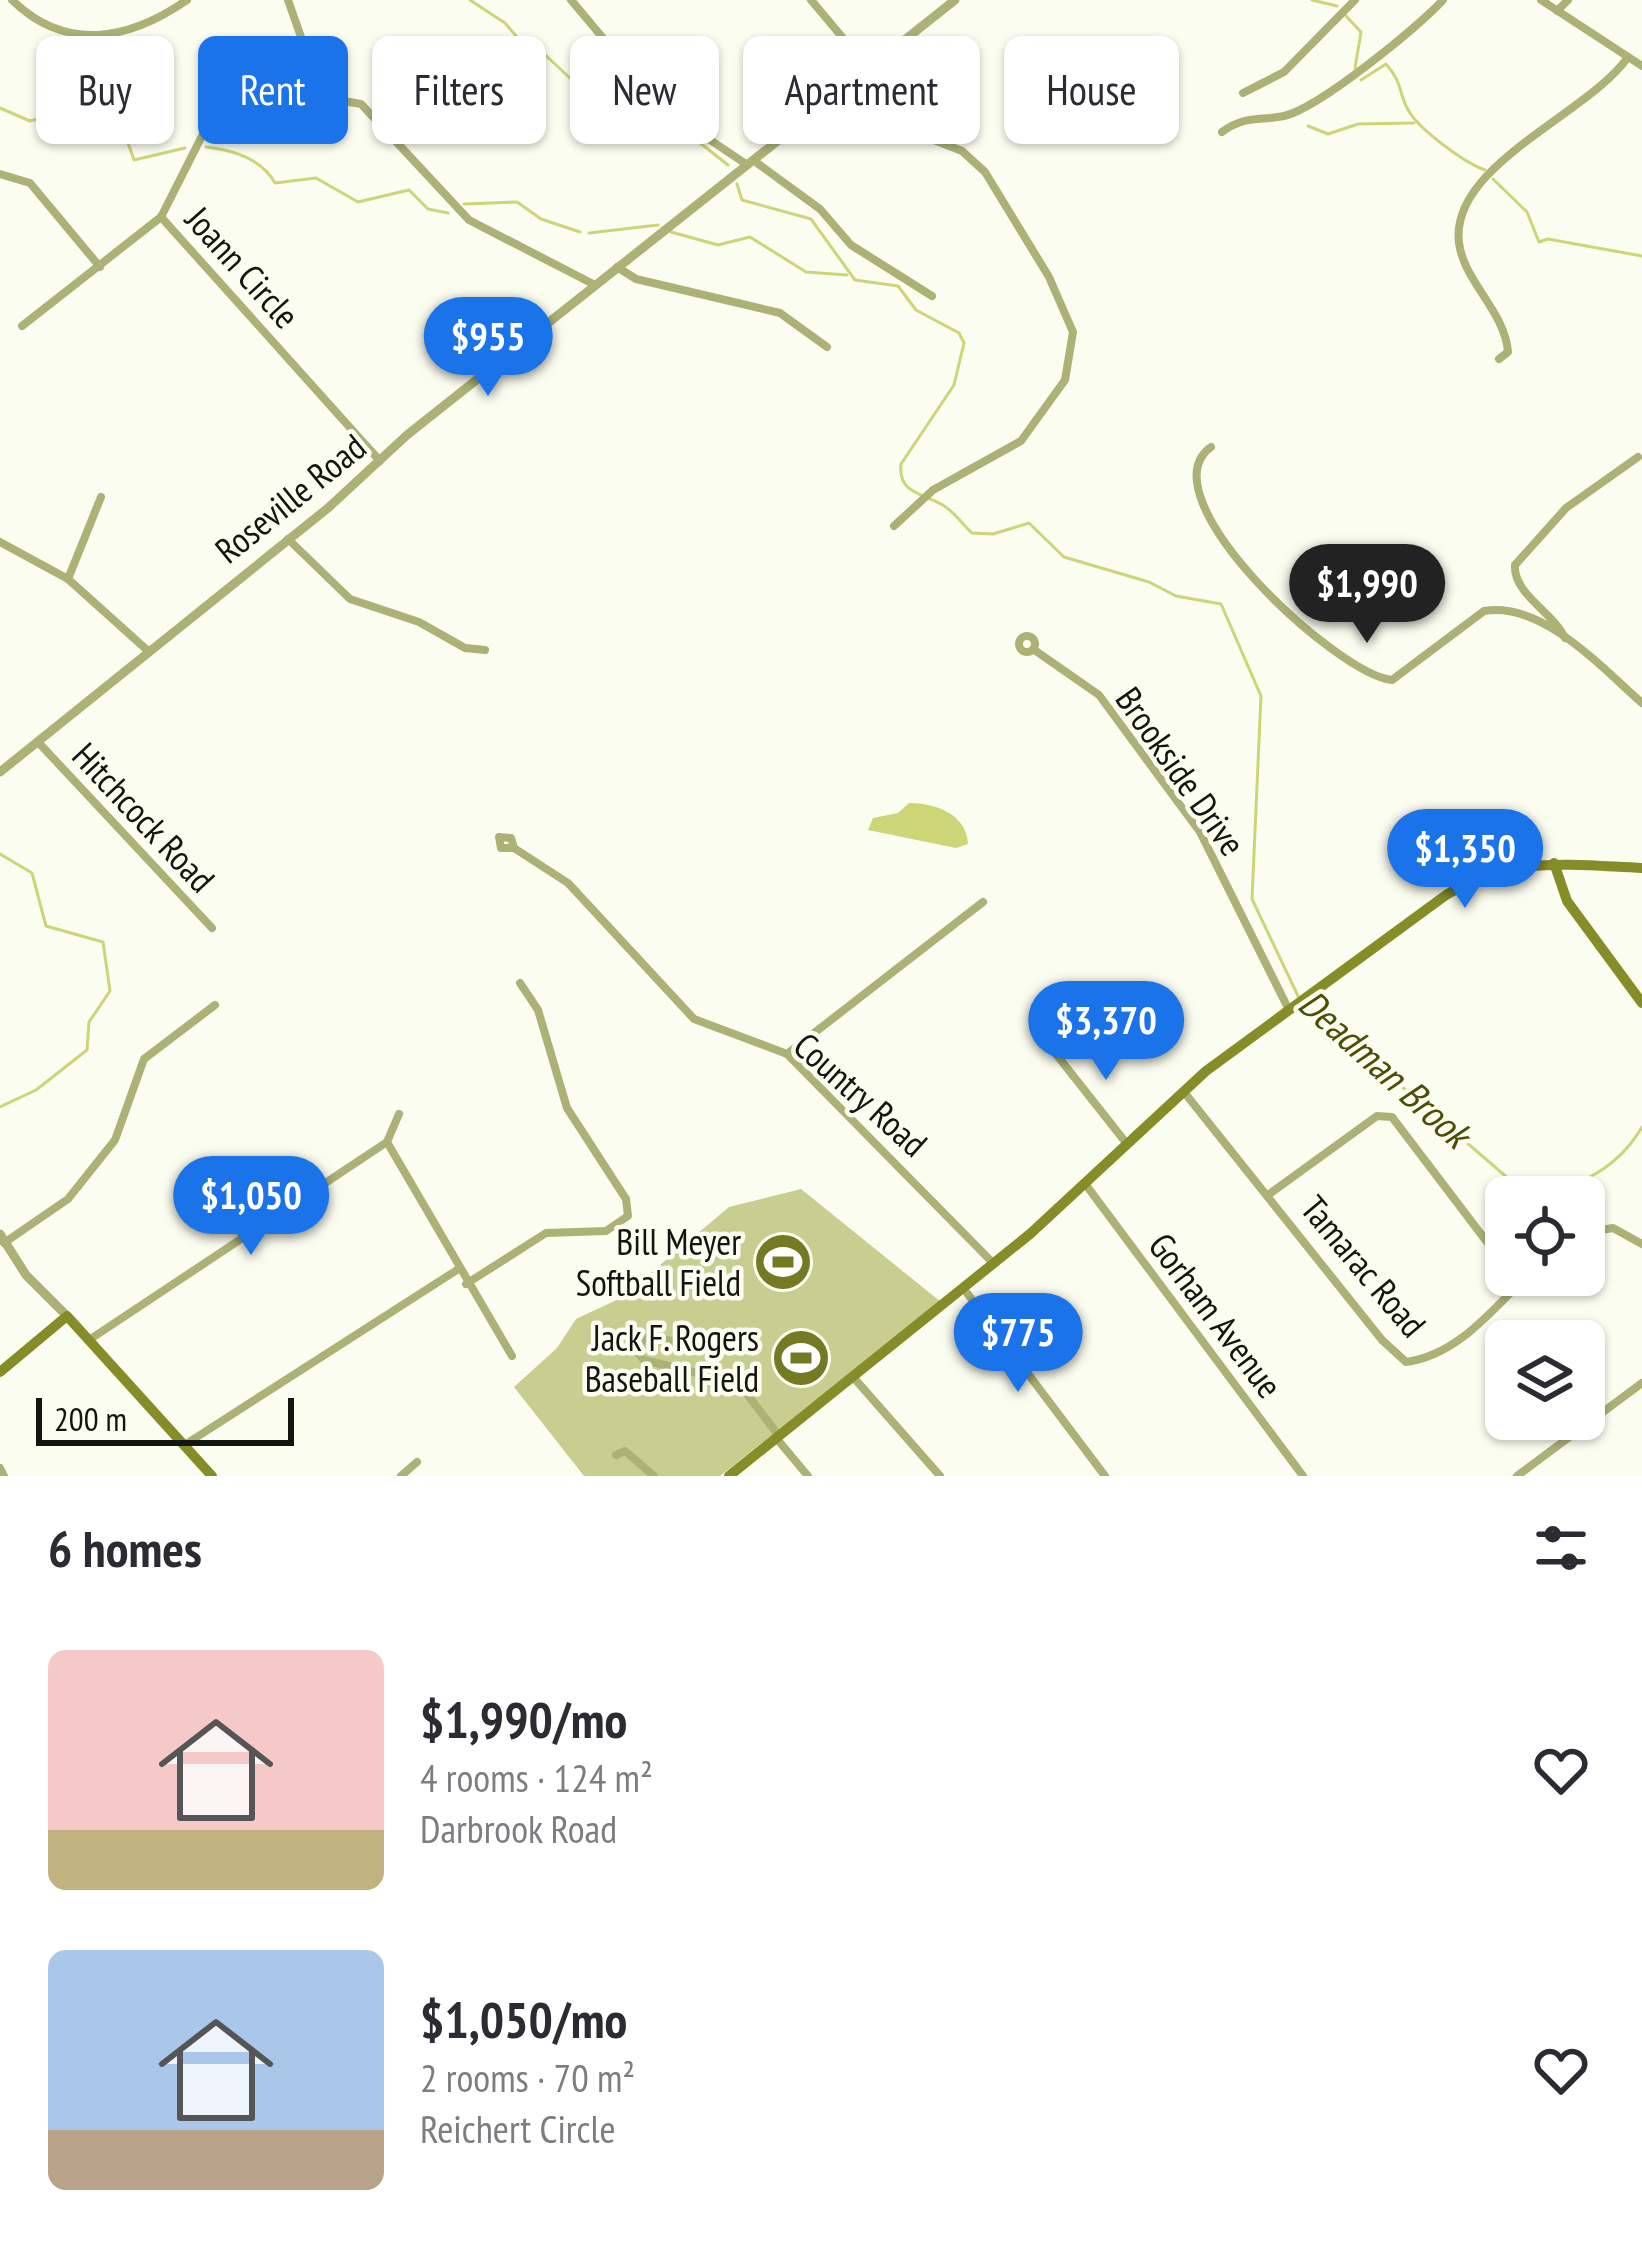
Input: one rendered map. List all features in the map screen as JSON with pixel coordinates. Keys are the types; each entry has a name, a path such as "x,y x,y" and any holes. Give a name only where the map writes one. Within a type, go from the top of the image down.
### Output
{"main road":[{"path":"1554,862 1567,901 1642,1003"},
{"path":"729,1476 994,1264 1086,1185 1183,1091 1461,886 1508,867 1554,862 1642,868"},
{"path":"0,1372 67,1316 92,1338 212,1476"}],"street":[{"path":"11,0 54,32 82,38 134,28 187,0"},
{"path":"288,0 302,36"},
{"path":"572,0 662,106 820,208 850,245 932,296"},
{"path":"811,0 841,36"},
{"name":"Roseville Road","path":"911,36 955,0"},
{"path":"1243,93 1284,73 1355,0"},
{"path":"1222,131 1248,116 1286,116 1376,57 1443,0"},
{"path":"1541,0 1642,66"},
{"path":"1557,10 1568,0"},
{"path":"1499,359 1508,352 1505,331 1459,243 1469,196 1628,57"},
{"name":"Joann Circle","path":"348,102 361,104 469,220 595,285"},
{"name":"Joann Circle","path":"201,144 161,217 380,461"},
{"name":"Roseville Road","path":"0,772 772,144"},
{"path":"894,526 926,497 1021,441 1060,389 1072,349 1066,310 985,172 962,151 945,144"},
{"path":"0,175 30,183 100,267"},
{"path":"22,326 161,217"},
{"path":"617,267 635,279 780,313 827,347"},
{"path":"1211,446 1198,463 1197,490 1234,554 1280,606 1373,674 1399,677 1490,609 1538,621 1642,703"},
{"path":"1566,639 1558,624 1517,583 1515,565 1566,508 1637,457"},
{"path":"68,579 101,496"},
{"path":"286,538 350,599 419,622 465,648 485,650"},
{"path":"0,542 68,579 147,650"},
{"name":"Brookside Drive","path":"1033,649 1099,695 1200,832 1298,1005"},
{"name":"Hitchcock Road","path":"38,742 212,928"},
{"name":"Country Road","path":"514,848 568,884 694,1019 787,1054 994,1264"},
{"path":"787,1054 983,902"},
{"path":"466,1284 546,1233 606,1232 628,1216 626,1199 567,1108 538,1010 520,983"},
{"path":"67,1316 26,1275 2,1239 68,1199 115,1139 144,1059 215,1005"},
{"path":"1052,1049 1127,1144"},
{"name":"Tamarac Road","path":"1183,1091 1382,1340 1406,1362 1445,1350 1501,1296"},
{"path":"92,1338 387,1142 399,1114"},
{"path":"1268,1195 1377,1116 1392,1117 1485,1239"},
{"path":"387,1142 457,1270 512,1356"},
{"name":"Gorham Avenue","path":"1086,1185 1303,1476"},
{"path":"1605,1229 1613,1228 1642,1244"},
{"path":"186,1444 457,1270"},
{"path":"964,1289 1106,1476"},
{"path":"710,1376 713,1357 707,1350 650,1336 642,1340 644,1360 710,1376 747,1394 808,1476"},
{"path":"854,1378 940,1476"},
{"path":"1517,1476 1642,1383"},
{"path":"616,1455 625,1451 637,1457 654,1476"},
{"path":"401,1476 417,1462"}],"shaded area":[{"path":"909,803 948,812 962,825 968,844 956,848 868,830 873,818 898,813"},
{"path":"801,1189 941,1302 720,1476 584,1476 514,1387 557,1348 576,1319 621,1298 729,1207"}],"waterway":[{"name":"Deadman Brook","path":"470,0 505,23 522,43 541,51 632,136 695,139 728,165"},
{"path":"1312,0 1337,6"},
{"path":"1346,16 1361,32 1355,68"},
{"path":"1361,80 1386,64 1416,120 1455,153 1485,170"},
{"path":"0,108 30,121 58,113 90,131 126,137 134,160 185,148"},
{"path":"1308,126 1328,134 1358,124 1414,123"},
{"path":"206,147 245,157 275,183 316,178 358,202 409,190 428,209 448,213"},
{"path":"1493,179 1527,212 1539,242 1548,239 1642,256"},
{"name":"Deadman Brook","path":"737,184 742,200 811,219 855,280 898,286 916,310 959,333 964,343 954,385 901,464 907,486 945,507 972,533 993,534 1029,523 1064,557 1149,582 1176,596 1221,604 1261,696 1252,899 1298,996"},
{"path":"464,204 517,202 541,219 580,232"},
{"path":"589,233 658,225"},
{"path":"671,232 718,245 750,237 806,272 847,275"},
{"path":"0,854 32,873 46,926 103,942 110,991 89,1022 87,1050 36,1090 0,1107"},
{"name":"Deadman Brook","path":"1305,1003 1517,1186 1554,1189 1589,1177 1619,1156 1642,1127"}],"place":[{"name":"Bill Meyer Softball Field","path":"783,1262"},
{"name":"Jack F. Rogers Baseball Field","path":"801,1358"}]}
